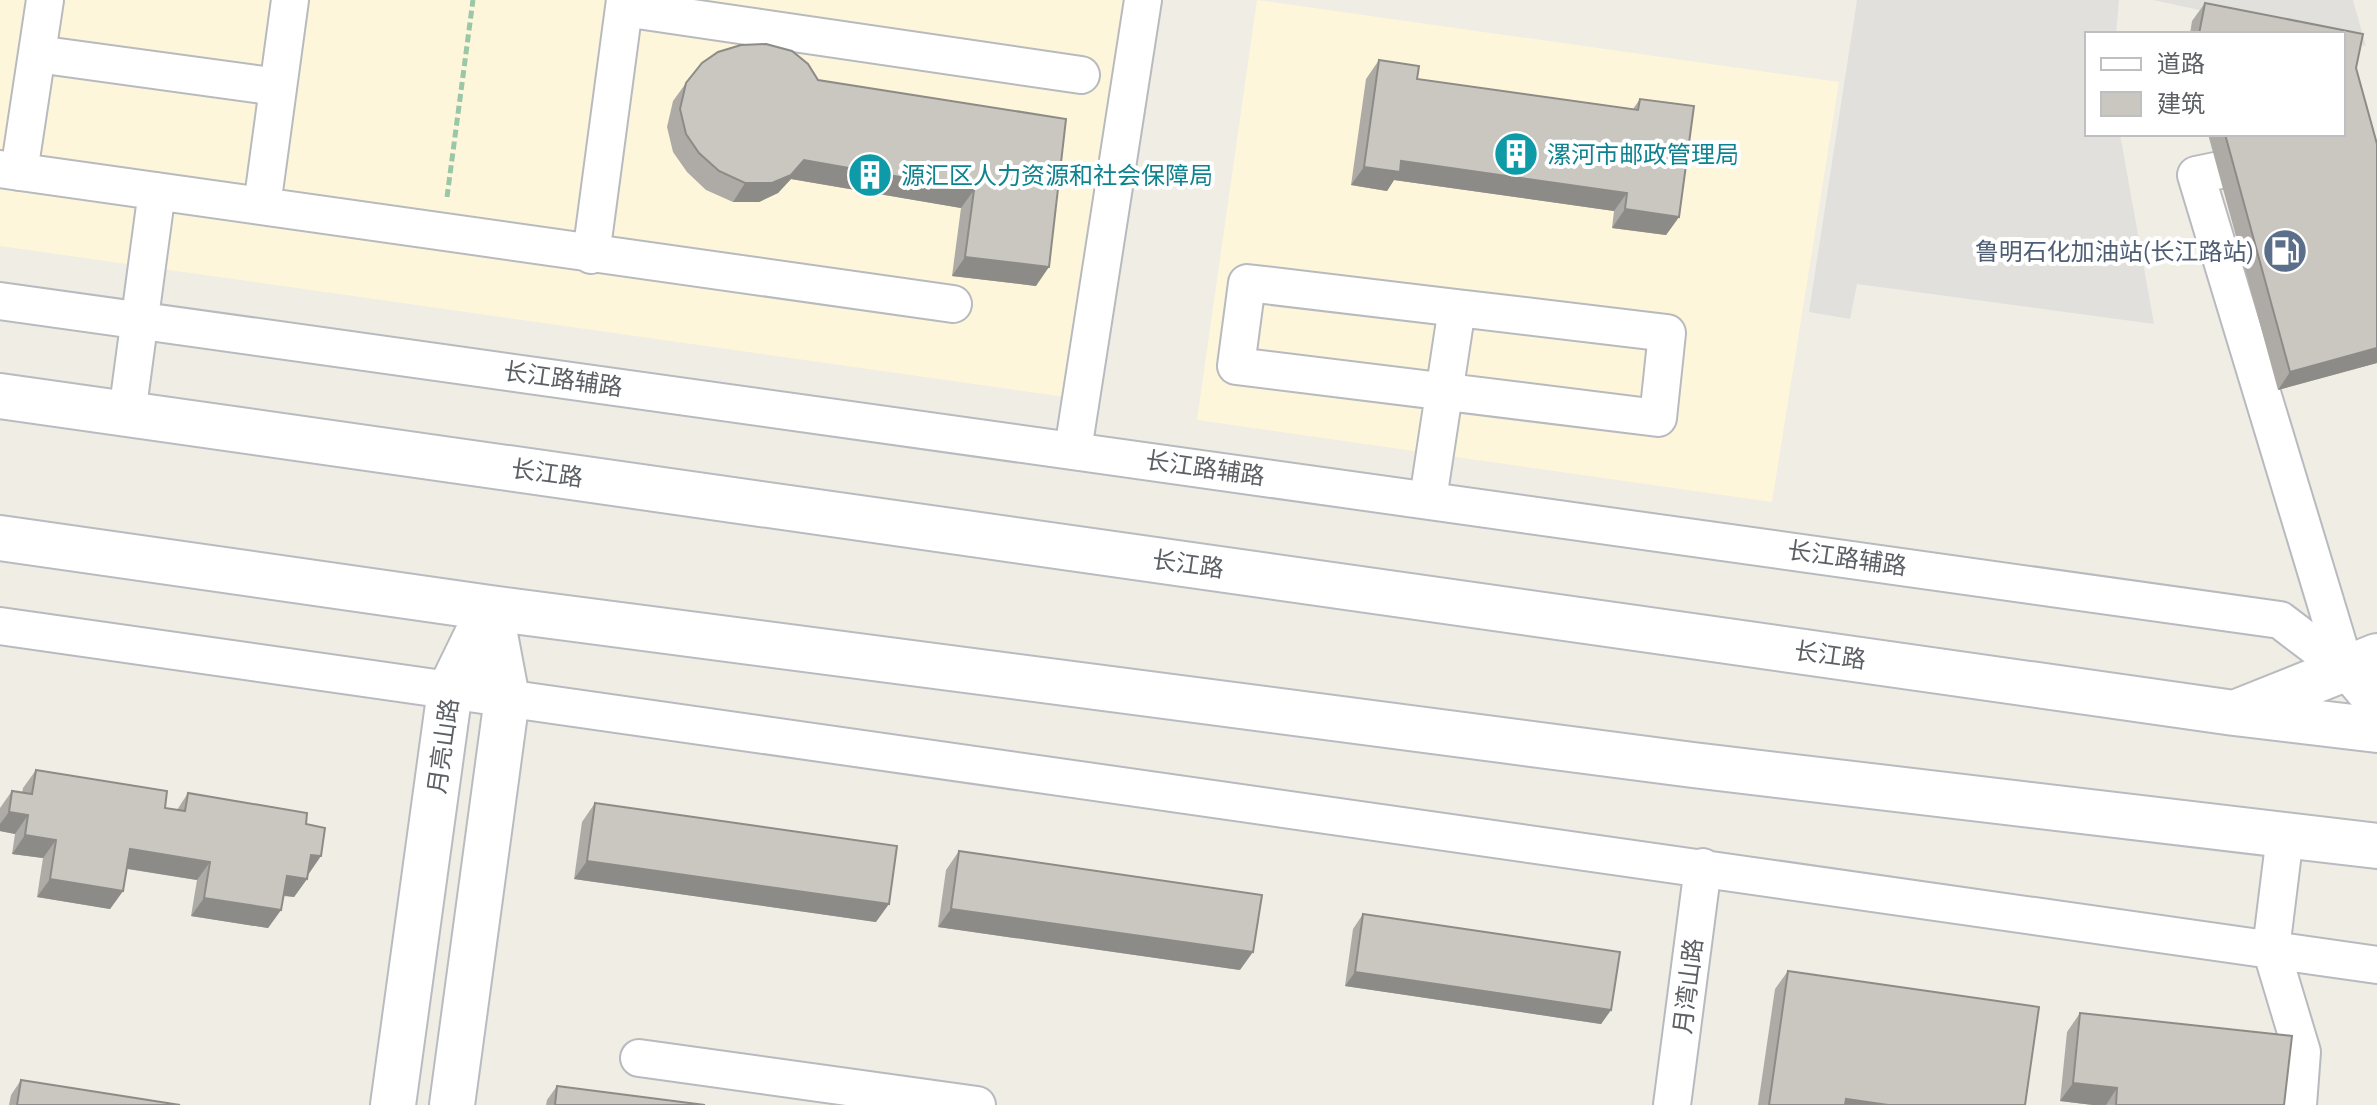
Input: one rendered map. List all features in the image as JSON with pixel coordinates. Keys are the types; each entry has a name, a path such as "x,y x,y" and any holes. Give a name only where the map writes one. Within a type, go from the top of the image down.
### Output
{"main road":[{"name":"长江路","path":"0,396 2234,713 2377,730"},
{"path":"0,538 490,608 1661,761 2377,846"},
{"path":"452,1105 507,698 490,608"},
{"name":"月亮山路","path":"393,1105 450,690 490,608"},
{"path":"2234,713 2362,663"}],"street":[{"path":"45,0 37,54 10,171 953,304"},
{"path":"262,206 290,0"},
{"path":"1073,450 1143,0"},
{"path":"591,255 624,4 1081,75"},
{"path":"37,54 278,87"},
{"path":"2302,154 2196,175 2362,663"},
{"path":"127,414 157,191"},
{"path":"1247,283 1457,308 1667,333 1658,418 1236,366 1247,283"},
{"name":"长江路辅路","path":"0,301 2280,620 2362,663 2377,707"},
{"path":"1428,499 1457,308"},
{"path":"0,626 2377,965"},
{"path":"2285,836 2271,949 2302,1052 2298,1105"},
{"name":"月湾山路","path":"1672,1105 1703,867"},
{"path":"639,1058 977,1105"}],"path":[{"path":"443,231 473,0"}],"shaded area":[{"path":"0,0 1127,0 1066,397 0,246"},
{"path":"1257,0 1839,82 1772,502 1197,420"},
{"path":"1857,0 2119,0 2116,32 2085,32 2085,136 2120,136 2154,324 1857,284 1850,319 1809,312"},
{"path":"2153,0 2353,0 2366,46 2345,41 2345,32 2302,32"}],"building":[{"path":"2205,3 2363,34 2356,68 2377,144 2377,348 2290,372 2226,136 2345,136 2345,32 2199,32"},
{"name":"源汇区人力资源和社会保障局","path":"766,44 792,51 808,64 818,80 1066,119 1049,267 965,257 974,190 804,160 791,175 772,183 745,183 719,171 699,153 686,134 680,109 686,83 702,63 718,52 741,45"},
{"name":"漯河市邮政管理局","path":"1379,60 1419,66 1417,79 1638,110 1640,99 1694,106 1679,217 1625,209 1627,193 1401,161 1400,172 1364,167"},
{"path":"36,770 167,791 165,808 185,811 188,793 307,813 306,824 325,828 321,856 311,855 307,879 287,876 281,910 204,898 210,862 130,849 123,891 50,879 56,840 25,835 28,815 9,812 12,791 32,794"},
{"path":"595,803 897,846 889,904 587,861"},
{"path":"959,851 1262,895 1253,952 951,909"},
{"path":"1363,914 1620,952 1611,1010 1355,972"},
{"path":"1788,971 2039,1007 2025,1105 1888,1105 1846,1099 1845,1105 1769,1105"},
{"path":"2080,1013 2292,1036 2284,1105 2116,1105 2117,1088 2073,1083"},
{"path":"21,1080 180,1105 17,1105"},
{"path":"557,1086 705,1105 555,1105"}],"place":[{"name":"漯河市邮政管理局","path":"1516,154"},
{"name":"源汇区人力资源和社会保障局","path":"870,175"},
{"name":"鲁明石化加油站(长江路站)","path":"2285,251"}]}
